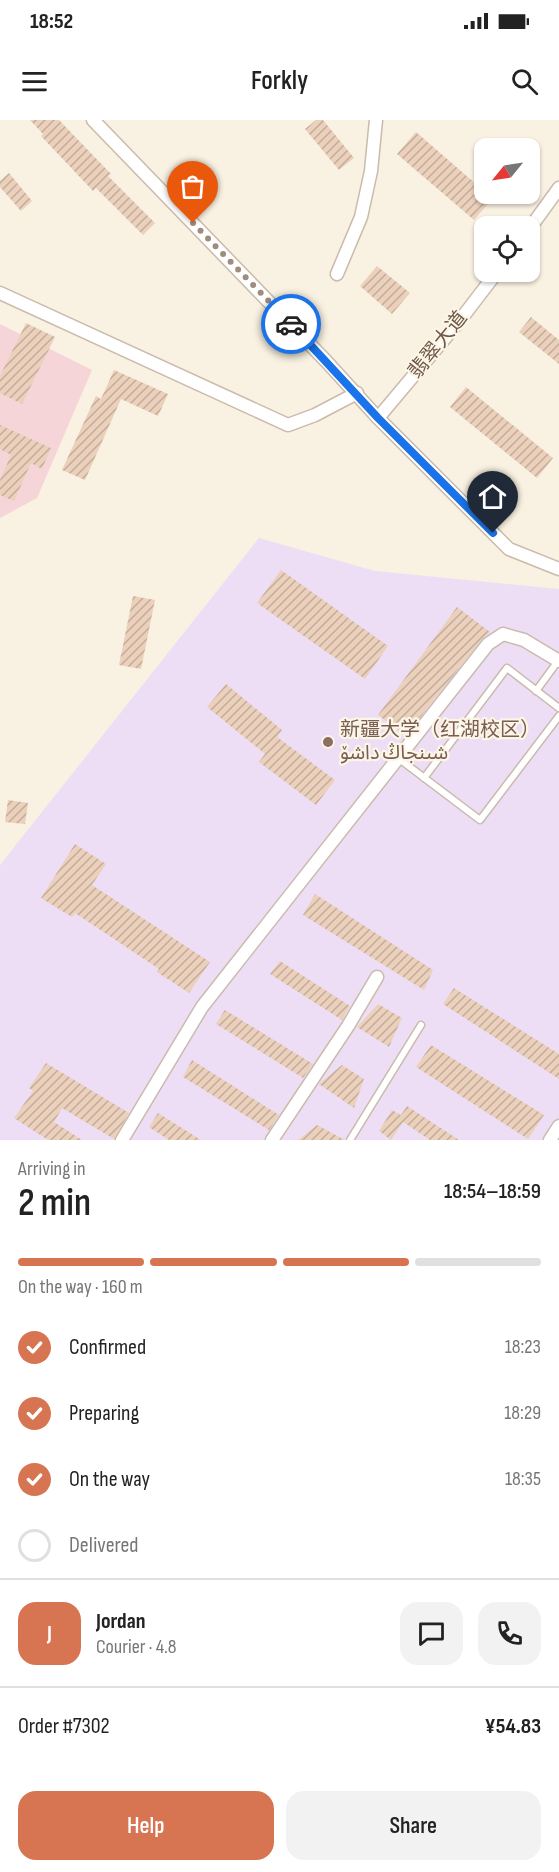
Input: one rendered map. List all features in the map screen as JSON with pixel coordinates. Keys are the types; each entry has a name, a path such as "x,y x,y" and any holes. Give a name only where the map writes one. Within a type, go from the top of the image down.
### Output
{"street":[{"path":"93,120 357,393 378,418 509,549 559,569"},
{"path":"337,274 361,218 371,171 376,120"},
{"path":"539,216 559,188"},
{"name":"翡翠大道","path":"378,418 488,282"},
{"path":"0,293 288,425 315,415 357,393"},
{"path":"122,1140 202,1007 488,644 503,634 524,640 559,661"},
{"path":"272,1140 348,1026 377,976"},
{"path":"550,1140 559,1126"}],"lane":[{"path":"536,690 559,661"},
{"path":"424,777 507,668 559,708"},
{"path":"398,758 480,820 559,716"},
{"path":"350,1140 421,1025"}],"shaded area":[{"path":"0,324 92,370 37,498 0,518"},
{"name":"新疆大学（红湖校区） شىنجاڭ داشۆ","path":"259,538 375,571 559,589 559,1140 0,1140 0,865"}],"building":[{"path":"30,120 59,120 111,174 108,176 155,223 143,235 96,188 93,191 41,136 43,134"},
{"path":"316,120 323,120 354,158 339,170 305,129"},
{"path":"416,132 474,182 474,204 488,204 477,216 474,216 474,220 397,154"},
{"path":"9,173 32,201 21,211 0,187 0,181"},
{"path":"377,266 410,293 392,314 360,286"},
{"path":"531,317 559,340 559,364 519,332"},
{"path":"26,323 55,337 22,404 0,393 0,376"},
{"path":"114,370 168,394 158,416 121,399 85,480 62,470 96,396 101,399"},
{"path":"466,387 553,458 537,478 450,407"},
{"path":"0,425 51,448 42,469 31,463 14,501 0,495 0,480 11,455 0,449"},
{"path":"281,570 388,646 365,679 257,603"},
{"path":"133,596 155,600 141,669 119,665"},
{"path":"457,607 490,632 406,735 378,715"},
{"path":"226,684 282,730 277,737 335,780 316,805 259,762 265,754 207,707"},
{"path":"8,800 28,803 25,824 5,822"},
{"path":"75,844 106,864 92,885 210,962 189,993 157,972 159,969 75,913 72,917 41,898"},
{"path":"315,894 433,970 424,990 303,915"},
{"path":"280,961 350,1006 342,1020 270,974"},
{"path":"454,988 559,1054 559,1079 443,1004"},
{"path":"378,1004 402,1018 389,1047 357,1027"},
{"path":"225,1010 313,1064 303,1078 216,1024"},
{"path":"431,1045 544,1115 528,1139 416,1067"},
{"path":"192,1060 279,1115 269,1130 183,1077"},
{"path":"46,1063 129,1113 114,1139 62,1108 54,1122 82,1140 48,1140 14,1118 33,1091 29,1088"},
{"path":"342,1065 364,1079 354,1108 319,1084"},
{"path":"407,1106 459,1140 430,1140 403,1122 391,1140 379,1131 392,1110 401,1115"},
{"path":"158,1113 201,1140 169,1140 149,1127"},
{"path":"317,1125 345,1140 298,1140"}],"way so far":[{"path":"193,223 291,324"}],"place":[{"name":"新疆大学（红湖校区） شىنجاڭ داشۆ","path":"328,742"}],"route":[{"path":"291,324 378,418 493,533"}]}
